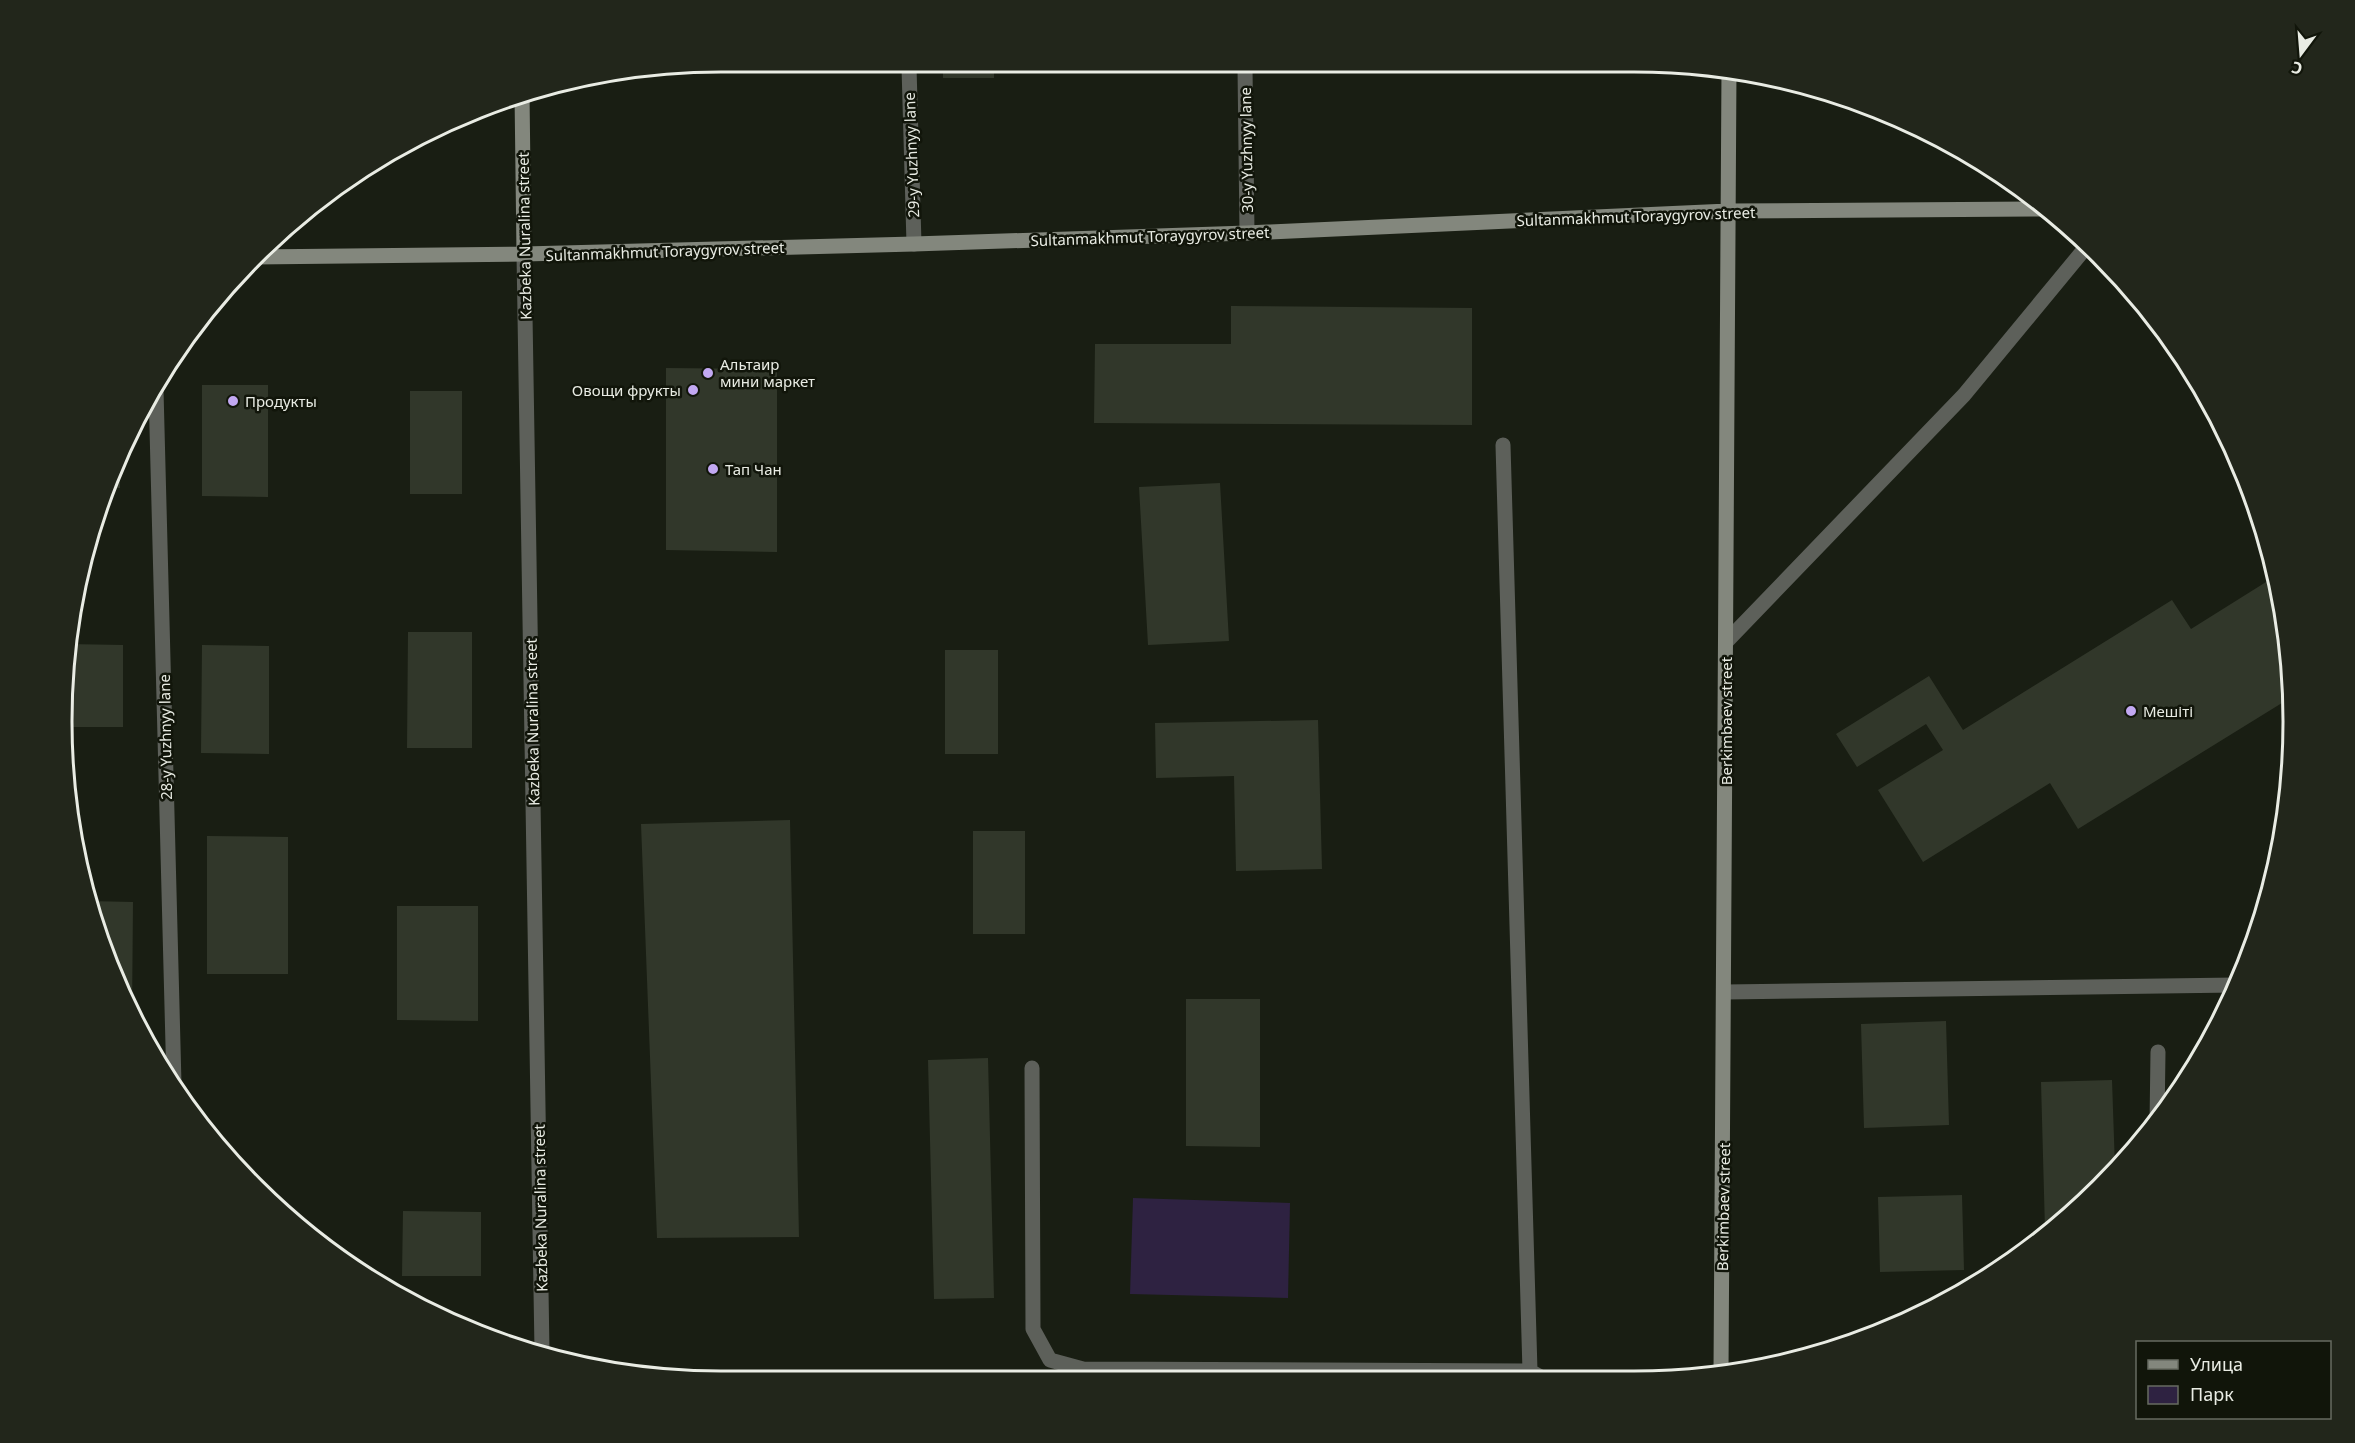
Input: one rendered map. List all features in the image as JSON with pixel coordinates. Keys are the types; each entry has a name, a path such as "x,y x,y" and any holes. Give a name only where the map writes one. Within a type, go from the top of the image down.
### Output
{"main road":[{"name":"Berkimbaev street","path":"1721,1365 1729,80"},
{"name":"Kazbeka Nuralina street","path":"522,103 524,255"},
{"name":"Sultanmakhmut Toraygyrov street","path":"267,257 524,255 914,244 1247,233 1728,211 2033,209"}],"street":[{"name":"29-y Yuzhnyy lane","path":"909,72 914,244"},
{"name":"30-y Yuzhnyy lane","path":"1245,72 1247,233"},
{"path":"1726,642 1964,395 2082,252"},
{"name":"Kazbeka Nuralina street","path":"524,255 542,1346"},
{"name":"28-y Yuzhnyy lane","path":"156,402 174,1070"},
{"path":"1032,1068 1033,1329 1050,1360 1083,1369 1530,1371 1503,445"},
{"path":"1725,992 2227,985"},
{"path":"2157,1105 2158,1052"}],"green space":[{"path":"1133,1198 1290,1203 1288,1298 1130,1294"}],"building":[{"path":"943,72 994,72 994,78 943,78"},
{"path":"1231,306 1472,308 1472,425 1094,423 1095,344 1231,344"},
{"path":"666,368 777,369 777,552 666,550"},
{"path":"202,385 268,385 268,497 202,496"},
{"path":"410,391 462,391 462,494 410,494"},
{"path":"120,476 120,488 115,488"},
{"path":"1220,483 1229,641 1148,645 1139,487"},
{"name":"Мешіті","path":"2268,581 2277,637 2283,703 2078,829 2050,783 1923,862 1878,790 1943,750 1926,724 1857,767 1836,734 1929,676 1963,730 2172,600 2191,629"},
{"path":"408,632 472,632 472,748 407,748"},
{"path":"77,644 123,645 123,727 72,727 73,679"},
{"path":"202,645 269,646 269,754 201,753"},
{"path":"945,650 998,650 998,754 945,754"},
{"path":"1318,720 1322,869 1236,871 1234,776 1156,778 1155,723"},
{"path":"790,820 799,1237 657,1238 641,824"},
{"path":"973,831 1025,831 1025,934 973,934"},
{"path":"207,836 288,837 288,974 207,974"},
{"path":"97,901 133,902 132,994 106,930"},
{"path":"397,906 478,906 478,1021 397,1020"},
{"path":"1186,999 1260,999 1260,1147 1186,1146"},
{"path":"1946,1021 1949,1125 1864,1128 1861,1024"},
{"path":"988,1058 994,1298 934,1299 928,1060"},
{"path":"2112,1080 2115,1158 2093,1181 2045,1224 2041,1082"},
{"path":"1962,1195 1964,1270 1880,1272 1878,1197"},
{"path":"403,1211 481,1212 481,1276 402,1276"}],"place":[{"name":"Альтаир мини маркет","path":"708,373"},
{"name":"Овощи фрукты","path":"693,390"},
{"name":"Продукты","path":"233,401"},
{"name":"Тап Чан","path":"713,469"},
{"name":"Мешіті","path":"2131,711"}]}
